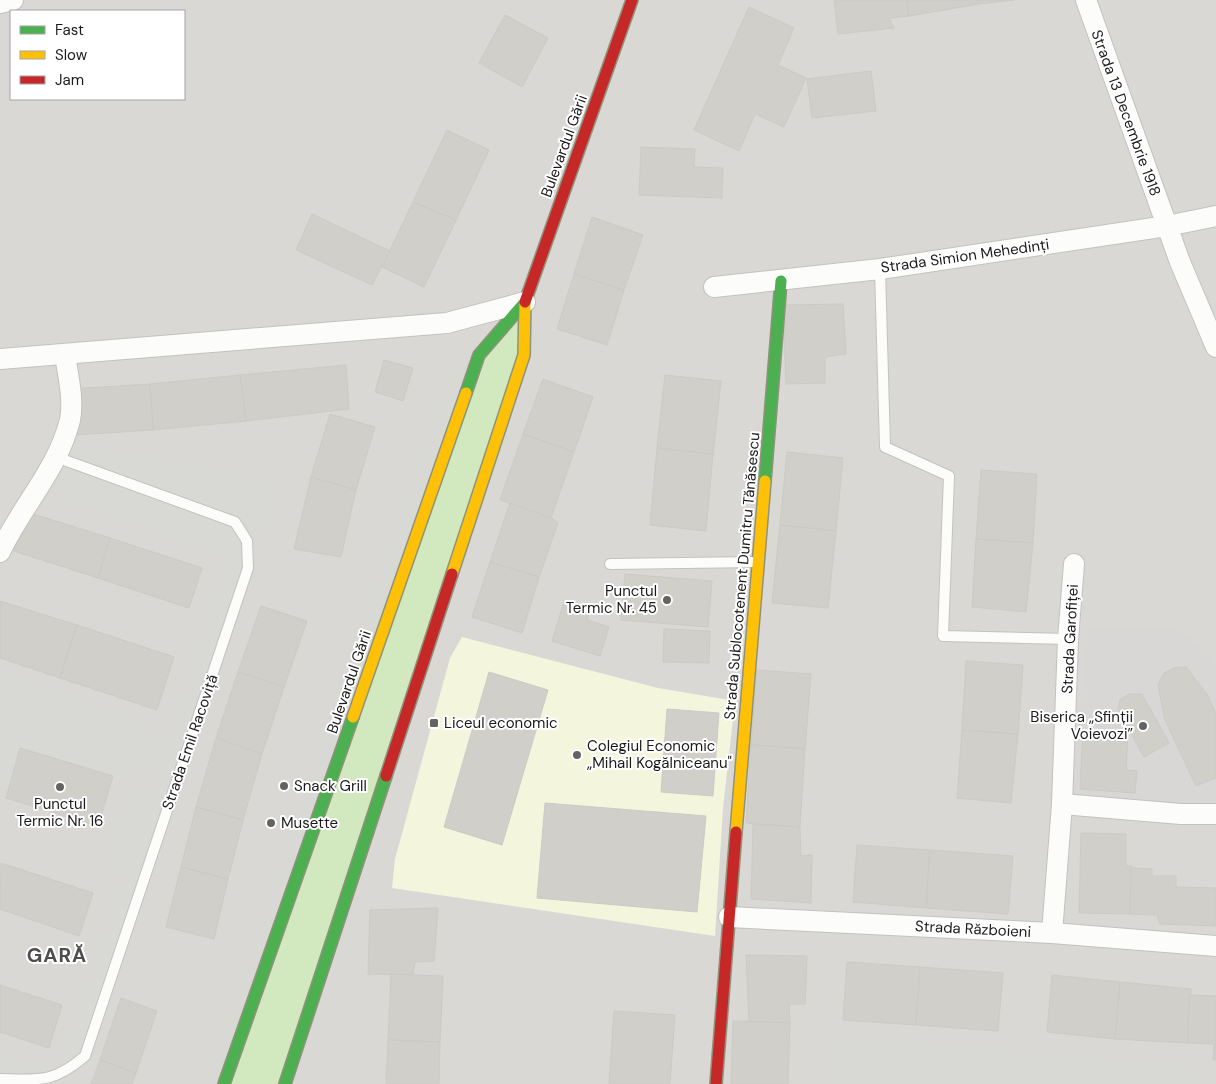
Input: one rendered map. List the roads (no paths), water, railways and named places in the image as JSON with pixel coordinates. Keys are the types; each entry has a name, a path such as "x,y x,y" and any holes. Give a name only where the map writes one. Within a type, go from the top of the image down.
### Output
{"main road":[{"name":"Bulevardul Gării","path":"285,1084 524,355 525,302 632,0"},
{"name":"Strada Sublocotenent Dumitru Tănăsescu","path":"716,1084 781,281"},
{"name":"Bulevardul Gării","path":"224,1084 480,354 525,302"}],"street":[{"path":"0,2 13,0"},
{"name":"Strada 13 Decembrie 1918","path":"1086,0 1167,226 1216,347"},
{"name":"Strada Simion Mehedinți","path":"714,287 880,269 1167,226 1216,216"},
{"path":"0,359 447,323 525,302"},
{"path":"0,552 56,457 70,419 69,385 65,355"},
{"name":"Strada Garofiței","path":"1052,933 1062,804 1068,640 1074,564"},
{"path":"1062,804 1181,814 1216,814"},
{"name":"Strada Războieni","path":"729,917 1052,933 1216,946"}],"lane":[{"path":"880,269 885,447 949,476 943,636 1068,640"},
{"name":"Strada Emil Racoviță","path":"0,1079 43,1080 69,1070 85,1056 248,568 247,541 235,522 56,457"},
{"path":"610,564 758,562"}],"place":[{"name":"Punctul Termic Nr. 45","path":"667,600"},
{"name":"Liceul economic","path":"434,723"},
{"name":"Biserica „Sfinții Voievozi”","path":"1143,726"},
{"name":"Colegiul Economic „Mihail Kogălniceanu\"","path":"577,755"},
{"name":"Snack Grill","path":"284,786"},
{"name":"Punctul Termic Nr. 16","path":"60,787"},
{"name":"Musette","path":"271,823"}],"district":[{"name":"GARĂ","path":"57,955"}]}
